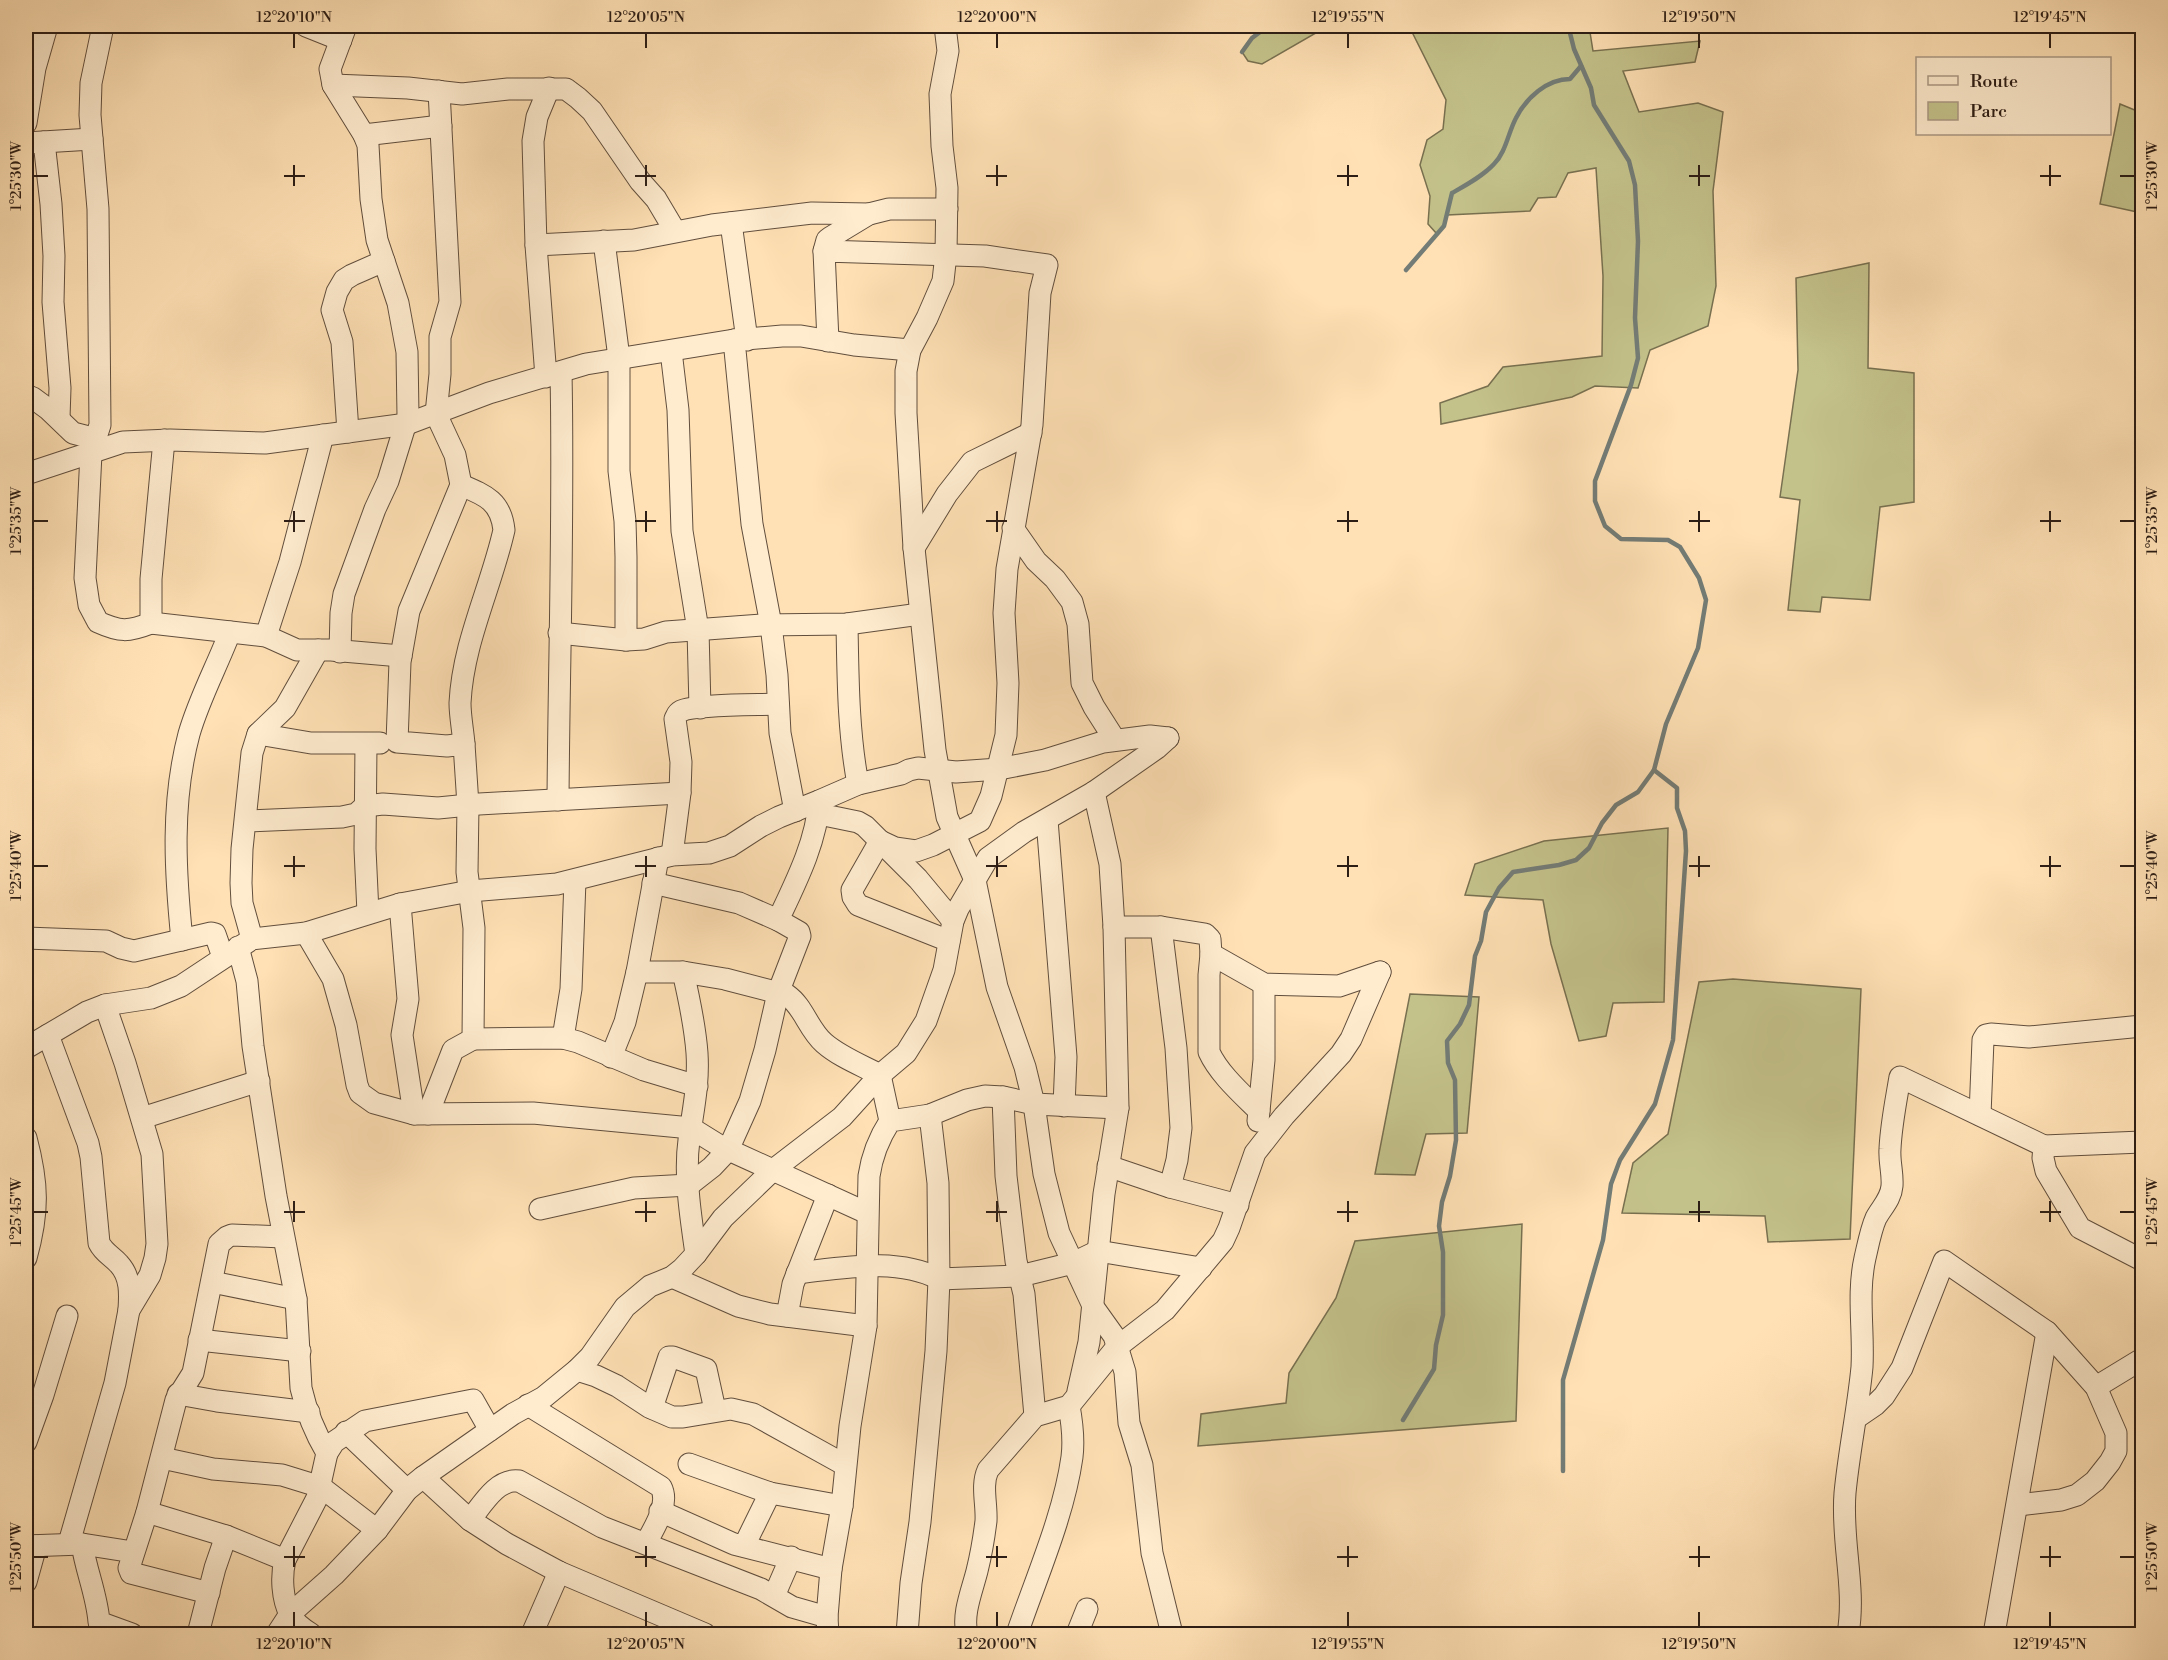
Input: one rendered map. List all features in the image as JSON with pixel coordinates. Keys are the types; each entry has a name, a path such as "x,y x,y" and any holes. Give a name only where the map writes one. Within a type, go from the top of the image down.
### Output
{"street":[{"path":"26,123 35,68 47,26"},
{"path":"103,26 91,83 92,139 98,209 100,425 94,446 85,555 85,578 89,605 98,622 117,630 134,630 151,623 266,636 297,650 401,656"},
{"path":"306,26 344,33 330,69 333,85 364,135 370,161 377,240 398,303 408,352 407,424 388,481 375,509 344,594 340,652"},
{"path":"945,26 948,51 940,94 947,209 943,281 910,350 906,371 906,413 914,548 935,750 942,795 953,834 975,880 997,987 1025,1068 1034,1104 1044,1174 1059,1233 1094,1308 1114,1336 1125,1371 1129,1423 1142,1465 1152,1553 1172,1635"},
{"path":"333,85 462,94 488,90 566,89 592,111 640,181 656,199 675,231"},
{"path":"549,88 537,117 533,141 536,245 554,375 562,547 558,800"},
{"path":"397,742 401,656 409,611 461,484 455,455 436,414 440,374 440,337 450,302 439,91"},
{"path":"364,135 441,126"},
{"path":"59,418 59,377 52,302 53,225 35,143 92,139"},
{"path":"536,245 633,240 675,231 812,213 869,214 889,209 947,209"},
{"path":"828,341 824,251 827,240 869,214"},
{"path":"731,223 752,524 771,625 786,773 795,812"},
{"path":"604,241 619,357 618,459 626,548 626,640"},
{"path":"824,251 1013,258 1047,265 1040,293 1031,433 1007,569 1004,613 1008,683 1006,735 999,769 980,821 916,851 895,849 880,841"},
{"path":"348,432 342,342 332,310 337,292 344,280 384,261"},
{"path":"26,474 94,446 123,442 164,440 265,442 407,424 489,393 619,357 740,340 782,336 910,350"},
{"path":"671,351 678,410 682,531 698,630 699,708"},
{"path":"26,395 59,418 73,433 94,446"},
{"path":"914,548 947,495 972,462 1031,433"},
{"path":"266,636 310,492 323,435"},
{"path":"151,623 151,579 164,440"},
{"path":"461,484 488,496 502,515 504,530 474,625 463,674 460,706 468,805 467,872 474,928 473,1039"},
{"path":"1013,528 1035,561 1055,579 1072,602 1078,624 1082,683 1115,740"},
{"path":"559,633 626,640 644,639 666,632 771,625 847,624 920,614"},
{"path":"847,624 852,754 858,784"},
{"path":"182,940 175,849 180,777 190,733 230,632"},
{"path":"318,650 285,708 258,734 249,772 241,883 245,918 238,948 247,981 252,1035 283,1237 296,1299 301,1388 320,1441 327,1453"},
{"path":"611,1057 626,1022 654,883 665,857 680,793 681,762 675,719 680,711 699,708 778,704"},
{"path":"258,734 311,743 397,742 447,746 464,744"},
{"path":"26,1048 87,1012 105,1005 163,994 198,975 238,948 306,933 400,904 470,891 557,884 665,857 702,855 730,846 761,826 795,812 819,808 858,784 918,768 940,772 999,769 1045,760 1103,742 1150,736 1168,738 1094,792 1024,832 988,858 951,931 944,970 926,1020 906,1053 880,1075 842,1117 773,1170 723,1218 696,1254 672,1277 650,1286 625,1307 590,1357 577,1370 544,1397 490,1430 415,1483 377,1530 334,1575 290,1614 277,1635"},
{"path":"366,744 365,880 368,913"},
{"path":"1017,1635 1059,1512 1069,1471 1073,1402 1089,1342 1108,1166 1118,1108 1114,927 1110,864 1094,792"},
{"path":"246,821 342,817 356,814 365,806 395,804 438,808 680,793"},
{"path":"819,808 858,822 880,841 918,879 951,931"},
{"path":"778,920 798,878 819,808"},
{"path":"1047,820 1066,1057 1064,1106"},
{"path":"880,841 852,891 858,905 951,931"},
{"path":"563,1038 571,989 575,880"},
{"path":"540,1209 633,1188 689,1185 712,1167 728,1150 750,1101 778,993 800,935 778,920 740,903 654,883"},
{"path":"400,904 408,988 402,1035 421,1114"},
{"path":"1114,927 1161,927 1208,936 1211,954 1209,1052 1232,1083 1259,1111"},
{"path":"1161,927 1176,1048 1181,1128 1177,1160 1170,1187"},
{"path":"26,938 106,941 134,951 211,933 238,948"},
{"path":"306,933 333,979 346,1025 360,1093 374,1103 421,1114 544,1114 691,1128 728,1150 867,1213"},
{"path":"1211,954 1264,984 1339,986 1380,972 1351,1039 1341,1054 1284,1116 1255,1153"},
{"path":"637,972 683,972 787,995 795,1001 823,1042 848,1059 880,1075"},
{"path":"683,972 697,1053 697,1086 688,1150 691,1219 696,1254"},
{"path":"967,1635 965,1619 978,1567 986,1519 985,1476 1035,1416 1073,1402 1117,1347 1166,1310 1227,1234 1255,1153 1264,1060 1264,984"},
{"path":"105,1005 152,1154 157,1244 155,1258 150,1275 129,1310"},
{"path":"1980,1115 1983,1040 1986,1035 2029,1037 2142,1026"},
{"path":"48,1035 92,1157 99,1244 103,1252 119,1264 127,1275 130,1292 129,1310 115,1383 76,1544 84,1561 97,1603 96,1628 132,1635"},
{"path":"421,1114 451,1053 455,1048 473,1039 563,1038 644,1070 697,1086"},
{"path":"470,1520 504,1483 515,1481 552,1498 602,1527 761,1589 827,1626 831,1569 842,1506 845,1465 866,1326 867,1213 871,1160 880,1136 890,1121 880,1075"},
{"path":"1848,1635 1851,1616 1851,1586 1845,1497 1848,1456 1856,1418 1862,1365 1861,1282 1876,1219 1892,1189 1889,1152 1900,1077 2044,1146 2142,1142"},
{"path":"142,1118 259,1081"},
{"path":"890,1121 930,1115 967,1100 985,1096 1003,1097 1034,1104 1118,1108"},
{"path":"1003,1097 1006,1176 1016,1261 1024,1294 1035,1416"},
{"path":"907,1635 933,1391 939,1279 938,1183 930,1115"},
{"path":"26,1138 34,1172 36,1200 35,1218 26,1257"},
{"path":"2044,1146 2043,1158 2046,1171 2080,1228 2142,1260"},
{"path":"1108,1166 1170,1187 1238,1205"},
{"path":"787,1316 793,1284 828,1195"},
{"path":"209,1593 131,1573 129,1568 147,1512 178,1394 193,1373 219,1244 227,1236 283,1237"},
{"path":"797,1273 867,1266 910,1268 939,1279 1020,1276 1073,1263 1098,1251 1201,1268"},
{"path":"1856,1418 1884,1396 1902,1368 1944,1261 2047,1332 2096,1387 2116,1433 2116,1451 2110,1462 2095,1481 2077,1495 2061,1500 2018,1506"},
{"path":"672,1277 738,1306 787,1316 866,1326"},
{"path":"212,1282 296,1299"},
{"path":"26,1442 67,1316"},
{"path":"1994,1635 2047,1332"},
{"path":"199,1340 300,1351"},
{"path":"652,1408 669,1357 673,1357 706,1368 715,1410"},
{"path":"2096,1387 2142,1359"},
{"path":"577,1370 617,1386 652,1408 672,1417 731,1408 753,1414 845,1465"},
{"path":"178,1394 309,1412"},
{"path":"311,1635 298,1625 290,1614 283,1581 285,1560 318,1498 327,1453 334,1442 346,1432 375,1417 473,1400 490,1430"},
{"path":"528,1405 657,1484 663,1491 664,1497 660,1511 646,1543"},
{"path":"346,1432 415,1483 507,1544 559,1572 705,1635"},
{"path":"162,1458 213,1469 282,1475 321,1487 377,1530"},
{"path":"689,1464 770,1492 842,1506"},
{"path":"744,1546 770,1492"},
{"path":"660,1511 718,1538 831,1569"},
{"path":"147,1512 226,1536 285,1560"},
{"path":"198,1635 226,1536"},
{"path":"26,1582 31,1546 76,1544 133,1552"},
{"path":"774,1596 791,1557"},
{"path":"532,1635 559,1572"},
{"path":"1077,1635 1087,1609"}],"green space":[{"path":"1268,26 1328,26 1262,64 1248,61 1242,52 1252,38"},
{"path":"1409,26 1589,26 1593,51 1700,41 1695,62 1623,71 1639,112 1698,103 1723,112 1713,191 1716,286 1708,326 1650,350 1638,388 1595,386 1572,397 1441,424 1440,403 1488,386 1503,367 1602,356 1603,276 1596,168 1568,173 1556,197 1538,198 1530,211 1447,215 1444,226 1437,234 1428,224 1430,196 1420,165 1427,140 1443,129 1446,100"},
{"path":"2120,104 2142,113 2142,213 2100,204"},
{"path":"1869,263 1868,368 1914,373 1914,502 1880,507 1870,600 1822,597 1820,612 1788,610 1800,500 1780,497 1798,370 1796,278"},
{"path":"1668,828 1664,1002 1613,1003 1606,1036 1579,1041 1551,944 1543,900 1465,895 1475,864 1544,841"},
{"path":"1733,979 1861,989 1850,1239 1768,1242 1765,1216 1622,1213 1633,1163 1668,1134 1699,982"},
{"path":"1410,994 1479,997 1467,1133 1426,1134 1415,1175 1375,1174"},
{"path":"1522,1224 1516,1421 1198,1446 1201,1414 1286,1403 1289,1373 1336,1298 1355,1241"}],"waterway":[{"path":"1242,52 1252,38 1268,26"},
{"path":"1403,1420 1434,1369 1436,1345 1443,1315 1443,1252 1439,1226 1456,1140 1455,1080 1448,1063 1447,1041 1460,1024 1469,1005 1475,956 1481,941 1486,912 1499,888 1513,872 1576,860 1589,848 1602,823 1616,805 1638,792 1654,770 1666,724 1698,648 1706,600 1699,578 1680,547 1668,540 1621,539 1605,526 1595,501 1595,481 1631,385 1638,358 1635,318 1638,241 1635,185 1629,161 1594,105 1591,88 1574,49 1570,33 1572,26"},
{"path":"1406,270 1444,226 1452,193 1480,176 1498,159 1525,103 1545,86 1570,79 1581,66"},
{"path":"1563,1471 1563,1380 1603,1240 1611,1184 1620,1160 1655,1104 1673,1040 1686,851 1685,831 1677,808 1677,788 1654,770"}]}
